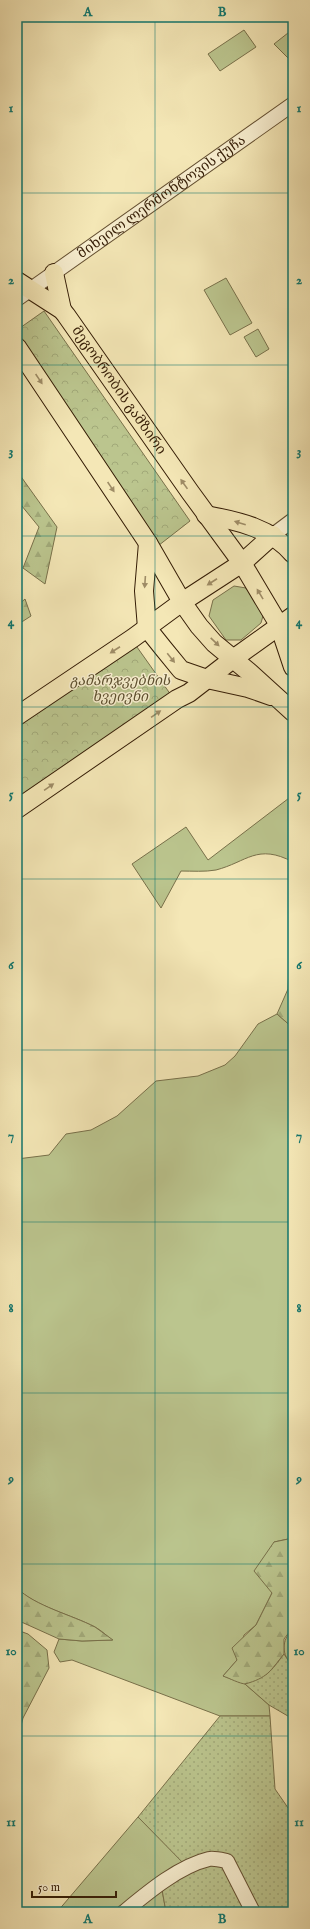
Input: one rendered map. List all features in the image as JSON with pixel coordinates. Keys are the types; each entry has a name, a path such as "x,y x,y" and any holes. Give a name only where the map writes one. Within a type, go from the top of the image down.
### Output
{"main road":[{"path":"54,273 62,310"},
{"name":"მეგობრობის გამზირი","path":"21,290 62,310 206,515 286,621 293,667"},
{"path":"17,347 148,543 182,602 199,626 233,659 288,707"},
{"path":"206,515 240,523 273,535 293,554"},
{"path":"17,716 147,628 182,602 242,563 273,535"},
{"path":"148,543 144,592 147,628 181,670 207,679 248,688 288,707"},
{"path":"17,809 177,699 189,693 286,621"}],"street":[{"name":"მიხეილ ლერმონტოვის ქუჩა","path":"21,290 54,273 293,104"},
{"path":"273,535 293,520"},
{"path":"124,1912 142,1897 188,1867 210,1859 227,1861 253,1912"}],"green space":[{"path":"293,29 293,63 274,44"},
{"path":"244,30 256,47 220,71 208,54"},
{"path":"226,278 252,323 230,335 204,290"},
{"path":"44,311 190,521 154,549 17,339 17,330"},
{"path":"258,329 269,349 256,357 244,337"},
{"path":"17,471 57,527 45,584 23,568 39,527 17,500"},
{"path":"234,586 246,588 264,612 261,623 241,640 226,640 209,616 213,600"},
{"path":"25,599 31,616 17,625 17,606"},
{"name":"გამარჯვებნის ხვეივნი","path":"132,640 171,695 17,801 17,721"},
{"path":"293,795 293,862 270,854 261,854 216,870 181,871 161,908 132,864 186,827 208,860"},
{"path":"293,966 293,1028 277,1014 288,989 289,967"},
{"path":"277,1014 293,1028 293,1538 274,1542 272,1593 256,1625 244,1635 237,1660 223,1676 245,1684 269,1705 270,1716 220,1716 72,1660 60,1662 54,1652 59,1639 82,1641 112,1640 95,1627 33,1600 17,1588 17,1159 49,1155 66,1134 91,1130 117,1116 156,1081 198,1076 225,1065 235,1056 258,1024"},
{"path":"293,1538 293,1627 284,1639 284,1654 272,1669 258,1681 244,1684 223,1676 237,1660 232,1648 256,1625 272,1593 254,1571 274,1542"},
{"path":"17,1588 44,1605 95,1627 113,1640 82,1641 59,1639 17,1620"},
{"path":"293,1627 293,1668 286,1657 284,1648 286,1638"},
{"path":"17,1630 28,1634 47,1650 49,1668 23,1718 17,1741"},
{"path":"284,1654 293,1668 293,1719 269,1705 245,1684 259,1679 268,1673"},
{"path":"220,1716 270,1716 275,1789 293,1815 293,1912 166,1912 161,1884 187,1867 138,1817"},
{"path":"138,1817 188,1867 161,1884 166,1912 57,1912"}]}
